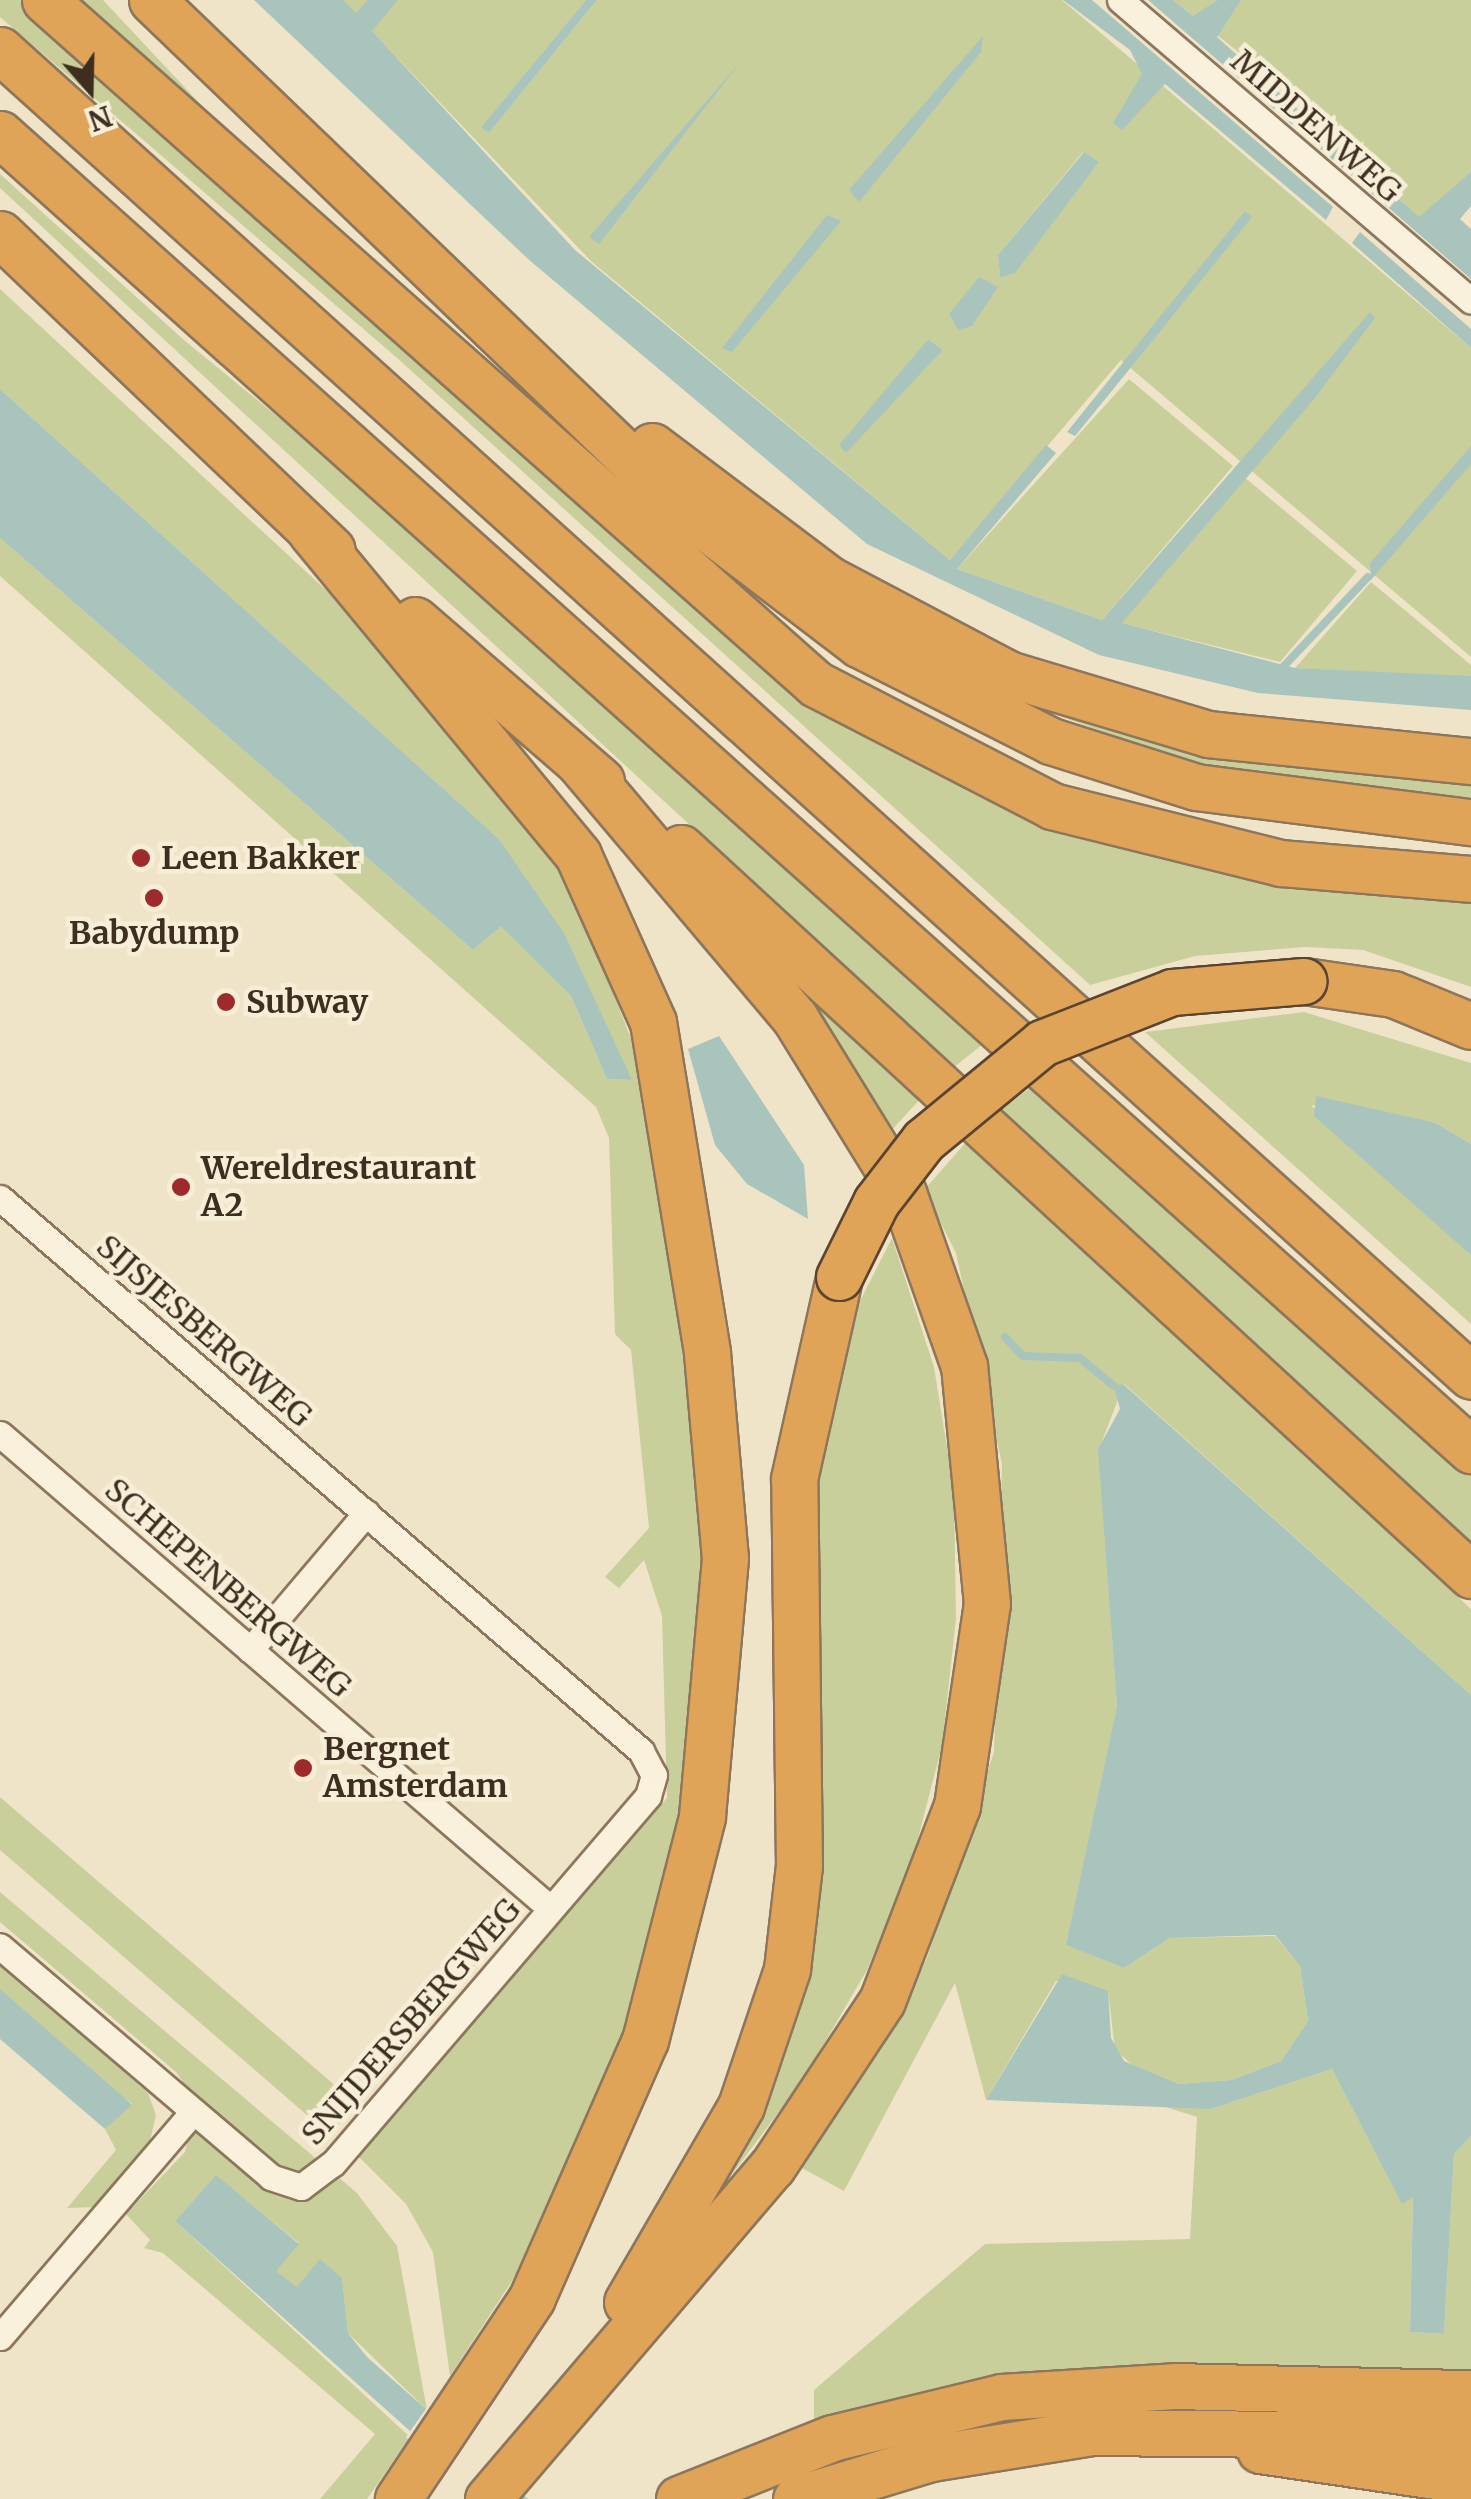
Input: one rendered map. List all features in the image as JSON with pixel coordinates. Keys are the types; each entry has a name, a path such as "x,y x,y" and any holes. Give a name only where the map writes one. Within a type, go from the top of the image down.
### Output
{"highway":[{"path":"44,0 816,684 1052,806 1281,863 1471,879"},
{"path":"152,0 523,348 681,508 772,583 935,688 1051,741 1196,787 1471,822"},
{"path":"0,50 1471,1376"},
{"path":"0,134 1471,1450"},
{"path":"0,234 311,532 752,908 1471,1575"},
{"path":"523,348 830,580 1008,674 1208,734 1471,761"},
{"path":"311,532 578,855 652,1022 706,1354 722,1521 709,1765 675,1941 583,2197 478,2386 409,2486"},
{"path":"488,2499 782,2156 882,2001 957,1806 987,1604 964,1366 903,1193 796,1018 580,764"},
{"path":"541,2439 708,2172 776,2016 799,1866 794,1478 839,1276 902,1166 964,1099 1027,1053 1155,997 1304,981 1393,994 1471,1026"},
{"path":"679,2499 832,2438 1001,2397 1174,2386 1471,2393"},
{"path":"1160,2429 1471,2481"},
{"path":"796,2499 1004,2442 1160,2429 1471,2436"}],"street":[{"name":"MIDDENWEG","path":"1120,0 1471,301"},
{"name":"SIJSJESBERGWEG","path":"0,1198 642,1751 654,1775"},
{"name":"SCHEPENBERGWEG","path":"0,1434 551,1909"},
{"path":"250,1650 366,1513"},
{"name":"SNIJDERSBERGWEG","path":"0,1946 280,2183 311,2184 648,1796 654,1775"},
{"path":"0,2337 193,2112"}],"green space":[{"path":"0,0 103,0 265,173 803,691 1075,828 1161,857 1280,885 1471,899 1471,987 1363,950 1305,947 1195,956 1090,985 396,357 0,17"},
{"path":"342,0 586,0 482,126 489,133 597,0 1062,0 1471,348 1471,657 1121,360 950,560 592,262","holes":["1083,152 1098,163 1014,273 1000,278 998,255","928,339 943,350 846,452 840,445"]},
{"path":"1173,0 1471,0 1471,190 1462,182 1419,218 1285,89"},
{"path":"0,174 184,340 525,619 983,1044 953,1068 0,188"},
{"path":"0,289 432,688 568,880 638,1056 681,1314 702,1531 685,1795 616,2074 540,2238 450,2376 433,2252 406,2204 357,2155 667,1798 662,1616 644,1560 619,1588 605,1577 649,1528 631,1350 615,1334 609,1138 596,1107 0,576 0,538 473,950 501,925 571,996 607,1079 632,1080 498,838 0,389"},
{"path":"1129,379 1233,466 1102,620 957,569"},
{"path":"1243,476 1357,571 1280,662 1121,623"},
{"path":"1371,582 1471,665 1471,677 1295,668"},
{"path":"961,663 1471,770 1471,798 1351,790 1185,761 1034,707 956,671"},
{"path":"789,973 922,1097 890,1132 786,978"},
{"path":"1304,1012 1471,1063 1471,1144 1436,1123 1311,1105 1471,1255 1471,1324 1145,1032"},
{"path":"1033,1086 1471,1473 1471,1546 998,1111"},
{"path":"968,1140 1471,1609 1471,1695 1124,1384 1099,1449 1117,1706 1067,1945 1124,1968 1170,1938 1275,1936 1300,1966 1308,2021 1281,2061 1231,2080 1178,2084 1138,2070 1115,2050 1108,1991 1056,1981 986,2100 955,1983 844,2191 800,2167 883,2047 927,1958 994,1752 1002,1464 956,1253 924,1190"},
{"path":"892,1238 934,1367 954,1491 956,1619 942,1746 911,1865 867,1970 804,2078 715,2197 810,1954 821,1834 813,1495 853,1299 860,1301"},
{"path":"0,1797 352,2100 510,1925 330,2135 0,1850"},
{"path":"0,1892 357,2193 397,2246 427,2410 348,2333 342,2278 297,2288 275,2271 299,2243 216,2176 175,2221 410,2437 367,2499 320,2499 375,2434 163,2253 144,2248 150,2240 126,2214 185,2152 197,2102 176,2072 0,1922"},
{"path":"0,1962 148,2093 156,2115 149,2145 96,2207 67,2208 116,2150 105,2129 132,2104 0,1990"},
{"path":"1332,2069 1402,2203 1413,2196 1410,2332 1444,2334 1454,2154 1471,2136 1471,2381 814,2432 814,2390 985,2244 1190,2239 1197,2117 1147,2101 1211,2109"}],"water":[{"path":"254,0 343,0 356,13 368,0 398,0 372,31 575,250 950,560 1046,445 1056,453 957,569 1102,620 1370,312 1375,318 1315,398 1122,623 1295,668 1471,676 1471,710 1258,693 1099,655 867,544 528,259"},
{"path":"586,0 597,0 489,133 481,127"},
{"path":"1063,0 1092,0 1333,207 1326,220 1165,84 1122,130 1113,123 1142,74 1130,50"},
{"path":"1148,0 1173,0 1193,16 1218,0 1241,0 1217,37 1419,217 1471,172 1471,206 1460,219 1471,229 1471,279"},
{"path":"983,36 981,52 859,202 849,190"},
{"path":"742,60 599,244 589,237"},
{"path":"1084,152 1099,162 1015,273 1000,278 998,255"},
{"path":"1245,211 1252,217 1150,344 1075,436 1067,432"},
{"path":"827,215 841,221 732,352 722,348"},
{"path":"1360,232 1471,329 1471,348 1352,243"},
{"path":"979,277 998,287 972,326 958,330 949,314"},
{"path":"928,339 943,350 846,453 839,445"},
{"path":"0,389 498,838 564,933 632,1080 607,1079 571,996 501,926 473,950 0,538"},
{"path":"1471,446 1471,464 1371,580 1370,563"},
{"path":"719,1036 804,1165 808,1219 747,1184 715,1145 688,1049"},
{"path":"1316,1096 1436,1123 1471,1144 1471,1255 1314,1116"},
{"path":"1123,1384 1471,1695 1471,2136 1454,2154 1444,2334 1410,2332 1413,2197 1402,2204 1332,2069 1211,2109 986,2100 1062,1974 1108,1991 1111,2038 1124,2061 1178,2084 1231,2080 1281,2061 1308,2021 1300,1966 1275,1935 1170,1938 1124,1968 1066,1945 1117,1706 1098,1449 1120,1409 1114,1386"},
{"path":"0,1989 132,2105 105,2129 0,2039"},
{"path":"216,2175 299,2244 276,2271 297,2287 320,2259 342,2278 348,2333 367,2357 528,2499 486,2499 175,2221"}],"pier":[{"path":"428,2406 520,2486 478,2499 406,2437"}],"waterway":[{"path":"1284,666 1368,577"},
{"path":"1005,1337 1023,1356 1080,1358 1114,1386"}],"place":[{"name":"Leen Bakker","path":"141,858"},
{"name":"Babydump","path":"154,898"},
{"name":"Subway","path":"226,1002"},
{"name":"Wereldrestaurant A2","path":"181,1187"},
{"name":"Bergnet Amsterdam","path":"303,1768"}]}
